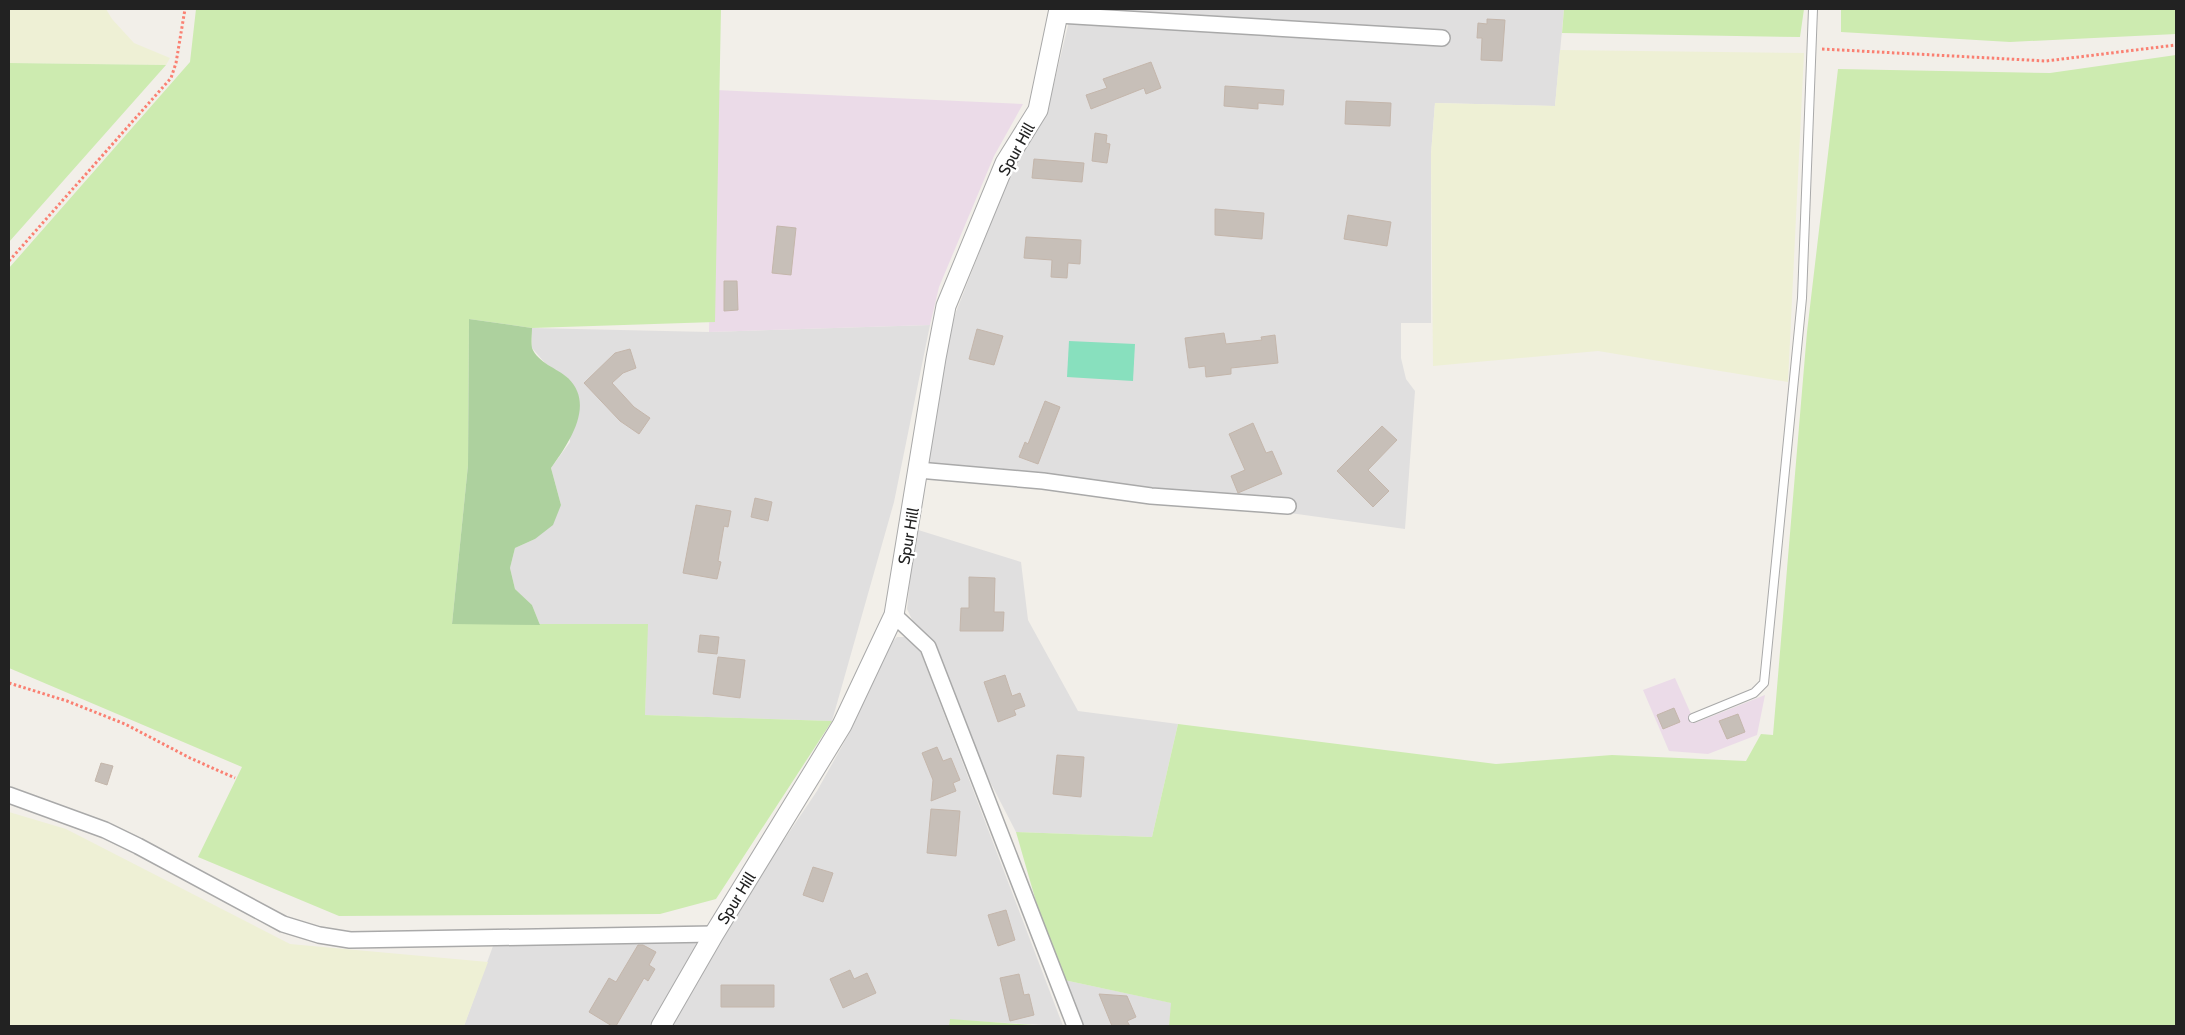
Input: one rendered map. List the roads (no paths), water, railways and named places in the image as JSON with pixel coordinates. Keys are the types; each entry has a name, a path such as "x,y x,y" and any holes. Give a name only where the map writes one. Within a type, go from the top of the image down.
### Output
{"street":[{"path":"1059,12 1442,38"},
{"name":"Spur Hill","path":"661,1026 714,934 842,725 894,615 936,358 950,293 1005,163 1038,110 1059,12"},
{"path":"918,470 1044,481 1151,496 1288,506"},
{"path":"894,615 928,647 1075,1026"},
{"path":"9,795 105,830 282,924 319,936 350,940 714,934"}],"lane":[{"path":"1693,718 1754,693 1764,683 1802,298 1813,9"}]}
